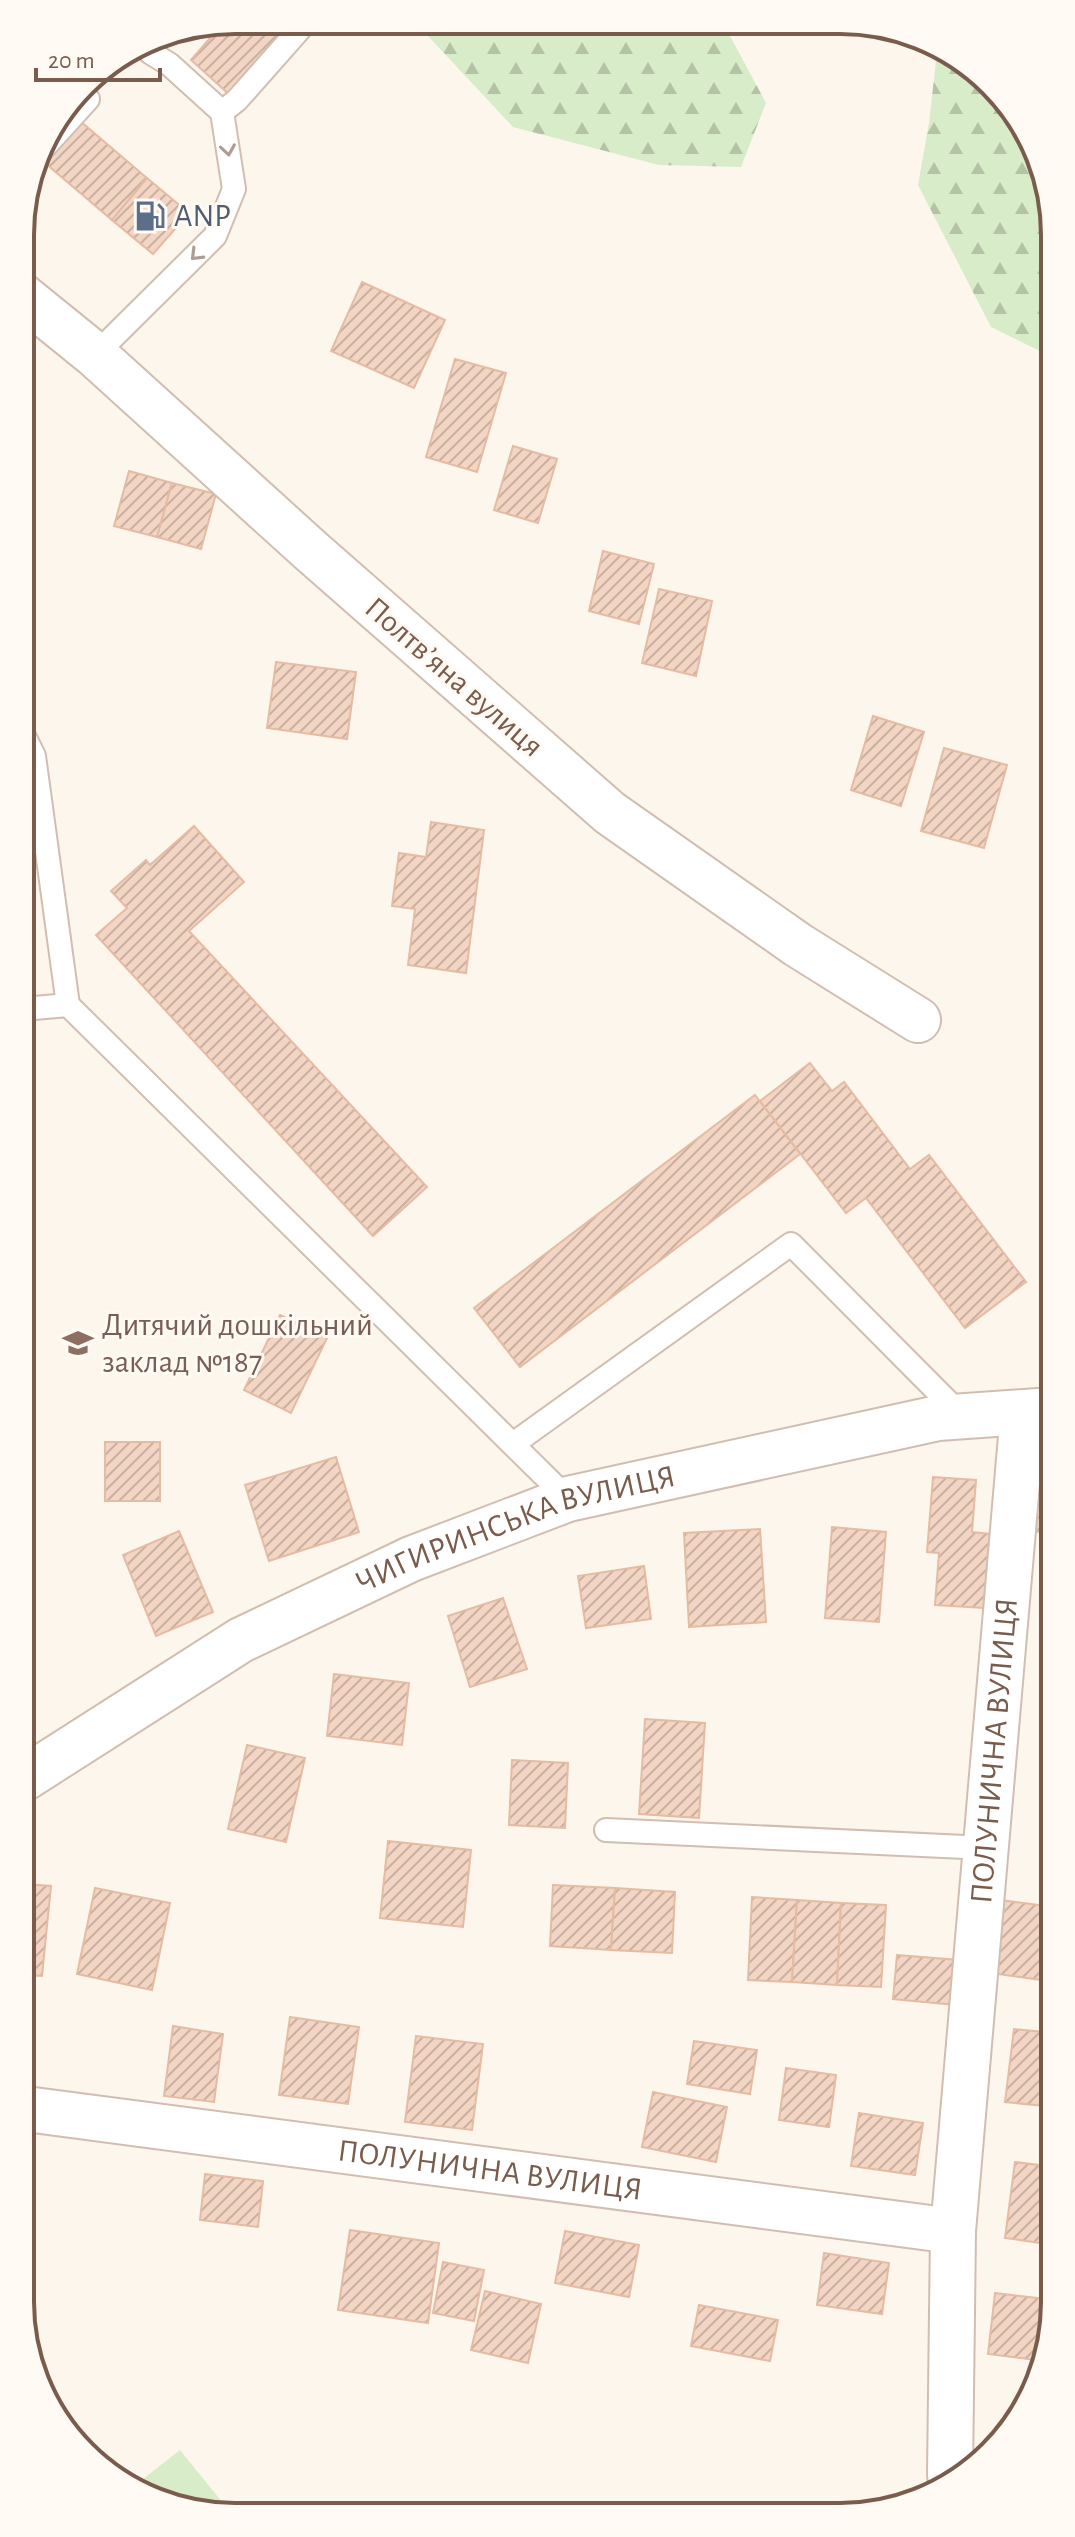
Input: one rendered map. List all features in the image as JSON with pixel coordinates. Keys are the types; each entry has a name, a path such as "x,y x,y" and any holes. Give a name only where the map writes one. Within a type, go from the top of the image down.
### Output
{"street":[{"name":"Полтвʼяна вулиця","path":"34,306 95,355 310,550 610,813 798,945 918,1020"},
{"name":"ЧИГИРИНСЬКА ВУЛИЦЯ","path":"34,1772 241,1640 411,1559 568,1499 922,1421 1037,1411"},
{"name":"ПОЛУНИЧНА ВУЛИЦЯ","path":"950,2470 953,2231 986,1848 1037,1411"},
{"name":"ПОЛУНИЧНА ВУЛИЦЯ","path":"34,2110 953,2231"}],"lane":[{"path":"222,112 237,100 295,34"},
{"path":"95,355 215,236 234,189 222,112 169,64 151,52"},
{"path":"34,756 68,1005 568,1499"},
{"path":"34,1008 68,1005"},
{"path":"513,1444 791,1244 962,1416"},
{"path":"606,1830 986,1848"}],"green space":[{"path":"426,34 729,34 766,103 741,167 659,165 513,127"},
{"path":"936,59 972,84 991,103 1026,158 1039,209 1041,352 991,327 918,185"},
{"path":"180,2450 222,2502 196,2499 158,2488 142,2480"}],"building":[{"path":"289,34 232,97 191,60 212,36"},
{"path":"74,116 147,178 112,220 47,165"},
{"name":"ANP","path":"147,178 189,213 153,254 112,220"},
{"path":"362,282 445,320 414,388 331,351"},
{"path":"455,359 506,373 477,472 426,457"},
{"path":"513,446 557,459 538,523 494,510"},
{"path":"129,471 172,483 157,537 114,526"},
{"path":"172,483 216,494 201,549 157,537"},
{"path":"603,551 654,564 639,624 589,611"},
{"path":"659,589 712,601 696,676 642,663"},
{"path":"276,662 356,672 347,739 267,728"},
{"path":"873,716 924,732 901,806 851,790"},
{"path":"944,748 1007,765 984,848 921,831"},
{"path":"431,822 484,830 466,973 408,965 415,909 392,906 399,853 426,857"},
{"path":"194,826 244,882 189,931 427,1187 373,1236 96,935 127,908 111,891 146,860 150,865"},
{"path":"810,1063 832,1091 844,1082 910,1169 929,1155 1026,1282 965,1328 866,1198 846,1213 760,1101"},
{"path":"755,1095 800,1154 520,1367 474,1308"},
{"path":"280,1315 327,1338 291,1413 244,1390"},
{"path":"105,1442 160,1442 160,1501 105,1501"},
{"path":"336,1457 359,1532 269,1561 245,1485"},
{"path":"933,1477 976,1480 972,1532 990,1534 984,1608 935,1605 939,1553 927,1552"},
{"path":"1031,1477 1041,1477 1041,1532 1029,1531"},
{"path":"832,1527 886,1532 879,1622 825,1618"},
{"path":"760,1529 766,1622 689,1627 684,1533"},
{"path":"179,1531 213,1612 156,1636 123,1555"},
{"path":"644,1566 651,1619 586,1628 578,1576"},
{"path":"503,1598 527,1669 470,1687 448,1616"},
{"path":"334,1674 409,1683 402,1745 327,1736"},
{"path":"645,1719 705,1723 699,1818 639,1814"},
{"path":"247,1745 305,1758 286,1842 228,1829"},
{"path":"512,1760 568,1763 565,1828 509,1825"},
{"path":"388,1841 471,1850 463,1927 380,1918"},
{"path":"34,1885 51,1886 42,1976 34,1976"},
{"path":"553,1885 615,1888 611,1950 550,1946"},
{"path":"95,1888 170,1903 152,1990 77,1974"},
{"path":"615,1888 675,1892 672,1953 611,1950"},
{"path":"752,1897 797,1900 792,1982 748,1980"},
{"path":"797,1900 841,1903 837,1985 792,1982"},
{"path":"1000,1900 1041,1905 1041,1980 990,1973"},
{"path":"841,1903 886,1905 881,1987 837,1985"},
{"path":"897,1955 959,1960 955,2005 893,1999"},
{"path":"290,2017 359,2027 348,2104 279,2095"},
{"path":"173,2026 223,2034 214,2102 164,2096"},
{"path":"1014,2029 1041,2032 1041,2106 1005,2102"},
{"path":"416,2036 483,2044 472,2130 405,2122"},
{"path":"694,2041 757,2050 750,2094 687,2084"},
{"path":"786,2068 836,2075 829,2127 779,2120"},
{"path":"653,2092 727,2107 716,2162 642,2147"},
{"path":"859,2113 923,2123 915,2175 851,2166"},
{"path":"1015,2162 1041,2165 1041,2243 1005,2238"},
{"path":"205,2174 263,2181 258,2227 200,2220"},
{"path":"350,2230 439,2243 428,2323 338,2310"},
{"path":"565,2231 639,2245 629,2297 555,2283"},
{"path":"824,2253 889,2263 882,2314 817,2305"},
{"path":"443,2262 484,2270 474,2321 433,2313"},
{"path":"485,2291 541,2304 528,2363 471,2350"},
{"path":"995,2293 1041,2298 1041,2315 1032,2359 988,2354"},
{"path":"699,2305 778,2320 770,2361 691,2346"}],"place":[{"name":"ANP","path":"150,216"},
{"name":"Дитячий дошкільний заклад №187","path":"78,1343"}]}
